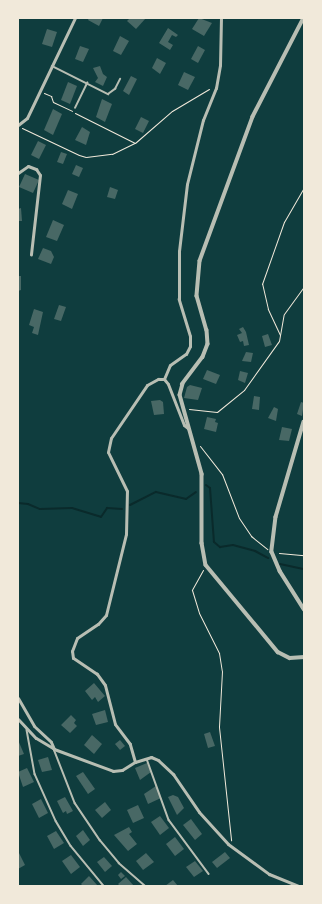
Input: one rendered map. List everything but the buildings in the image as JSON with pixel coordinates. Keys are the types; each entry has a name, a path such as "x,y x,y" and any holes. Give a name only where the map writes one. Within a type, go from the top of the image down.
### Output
{"street":[{"path":"18,125 27,118 75,18"},
{"path":"164,379 170,365 186,354 190,346 190,336 179,299 179,250 187,184 203,120 216,88 220,65 221,18"},
{"path":"304,18 253,117 200,261 197,296 207,330 208,344 203,357 181,390 182,408 202,474 202,543 206,565 278,652 290,658 304,657"},
{"path":"18,173 28,166 36,169 40,175 31,254"},
{"path":"135,762 130,744 115,724 105,685 97,674 74,658 72,651 77,638 98,624 106,615 126,534 127,491 108,452 111,438 147,385 158,379 164,379"},
{"path":"164,379 168,384 184,426 189,429"},
{"path":"304,422 276,517 272,552 280,571 304,609"},
{"path":"18,698 34,726 51,742 54,749"},
{"path":"18,719 27,730 54,749 113,771 122,770 135,762 146,758 158,760 172,774 199,812 228,844 269,874 298,886"}],"lane":[{"path":"52,66 108,94 115,89 120,79"},
{"path":"75,108 87,83"},
{"path":"27,730 35,774 53,815 71,846 104,886"},
{"path":"54,749 75,803 105,846 145,886"},
{"path":"146,758 169,820 209,874"}],"path":[{"path":"18,125 86,157 112,154 135,144 172,111 201,93 216,88"},
{"path":"40,91 51,96 53,102 135,144"},
{"path":"280,335 268,309 262,284 284,222 304,188"},
{"path":"182,408 217,412 231,402 254,379 279,341 284,314 304,286"},
{"path":"192,439 222,474 239,518 251,536 272,552 304,555"},
{"path":"206,565 192,590 200,613 219,653 222,671 219,727 226,816 232,838 228,844"}],"waterway":[{"path":"206,485 210,488 214,542 220,547 233,545 255,551 268,558"},
{"path":"130,505 156,492 186,499 196,492"},
{"path":"18,503 28,504 40,509 72,508 101,517 107,508 122,509"},
{"path":"280,564 304,569"}]}
